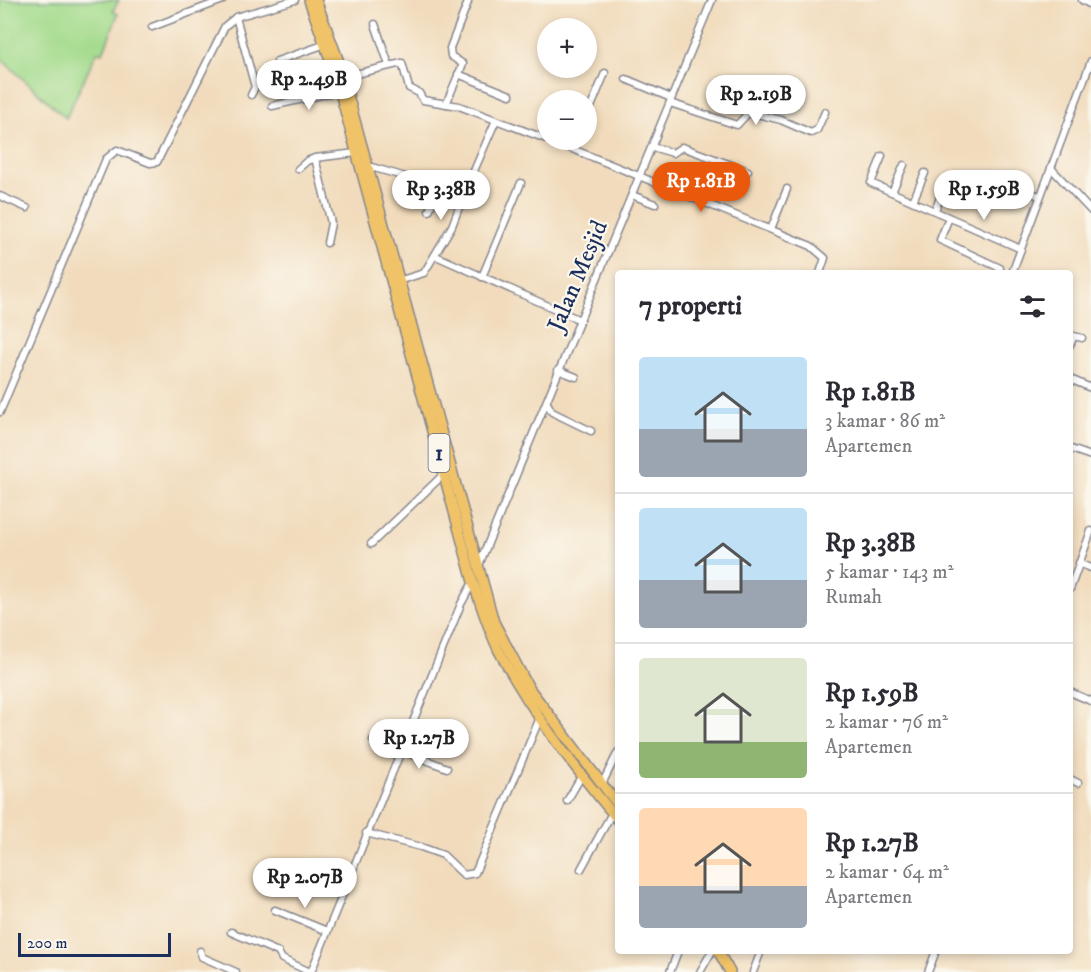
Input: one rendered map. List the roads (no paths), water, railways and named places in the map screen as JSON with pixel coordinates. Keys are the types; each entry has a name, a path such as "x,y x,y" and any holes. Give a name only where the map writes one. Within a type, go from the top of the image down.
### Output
{"highway":[{"name":"1","path":"309,0 326,44 356,153 388,253 401,280 494,622 513,662 549,718 602,784 615,811"},
{"name":"1","path":"316,0 333,40 368,166 388,253 473,582 498,650 539,720 615,812"},
{"path":"720,954 730,972"}],"street":[{"path":"152,27 223,0"},
{"path":"0,412 106,159 117,150 150,163 160,159 222,31 236,17 295,0"},
{"name":"Jalan Mesjid","path":"478,566 712,0"},
{"path":"1082,0 1091,5"},
{"path":"446,104 463,63 450,52 468,2"},
{"path":"236,17 255,87 251,95"},
{"path":"375,24 389,65"},
{"path":"277,61 326,44"},
{"path":"1013,270 1091,61"},
{"path":"343,77 402,63 409,87 419,93 423,100 459,106 537,136"},
{"path":"597,92 605,73"},
{"path":"458,74 510,94"},
{"path":"626,79 670,100 737,125 749,112 781,120 811,133 817,130 825,112"},
{"path":"272,106 339,91"},
{"path":"401,280 424,273 436,256 452,226 496,120"},
{"path":"652,147 671,153 682,147 748,171"},
{"path":"575,150 812,246 825,258 820,270"},
{"path":"298,169 307,160 356,153"},
{"path":"882,156 871,183 935,210 948,220 1021,249"},
{"path":"315,158 331,224 327,243"},
{"path":"892,192 904,165"},
{"path":"368,166 464,194"},
{"path":"1052,168 1091,211"},
{"path":"676,190 684,171"},
{"path":"913,201 925,173"},
{"path":"935,210 947,181"},
{"path":"482,277 521,183"},
{"path":"1004,184 1040,196"},
{"path":"429,211 439,186"},
{"path":"771,229 787,189"},
{"path":"632,195 655,204"},
{"path":"0,196 27,208"},
{"path":"948,220 940,240 1000,268"},
{"path":"436,256 580,320"},
{"path":"1073,338 1074,336 1082,338"},
{"path":"558,370 576,377"},
{"path":"1073,380 1091,388"},
{"path":"547,402 552,412 591,431"},
{"path":"1073,450 1091,456"},
{"path":"371,544 445,474"},
{"path":"1073,580 1091,531"},
{"path":"1079,563 1091,568"},
{"path":"231,932 278,952 282,959 310,972 460,604 473,582"},
{"path":"1073,693 1091,701"},
{"path":"366,833 421,847 448,858 464,875 475,873 539,720"},
{"path":"373,740 447,768"},
{"path":"602,784 615,758"},
{"path":"567,801 583,774"},
{"path":"1073,780 1078,783"},
{"path":"581,869 615,815"},
{"path":"275,910 327,931"},
{"path":"200,951 202,957 224,970 236,972"},
{"path":"670,972 677,954"},
{"path":"700,972 710,954"},
{"path":"753,972 760,954"},
{"path":"928,972 935,954"}]}
